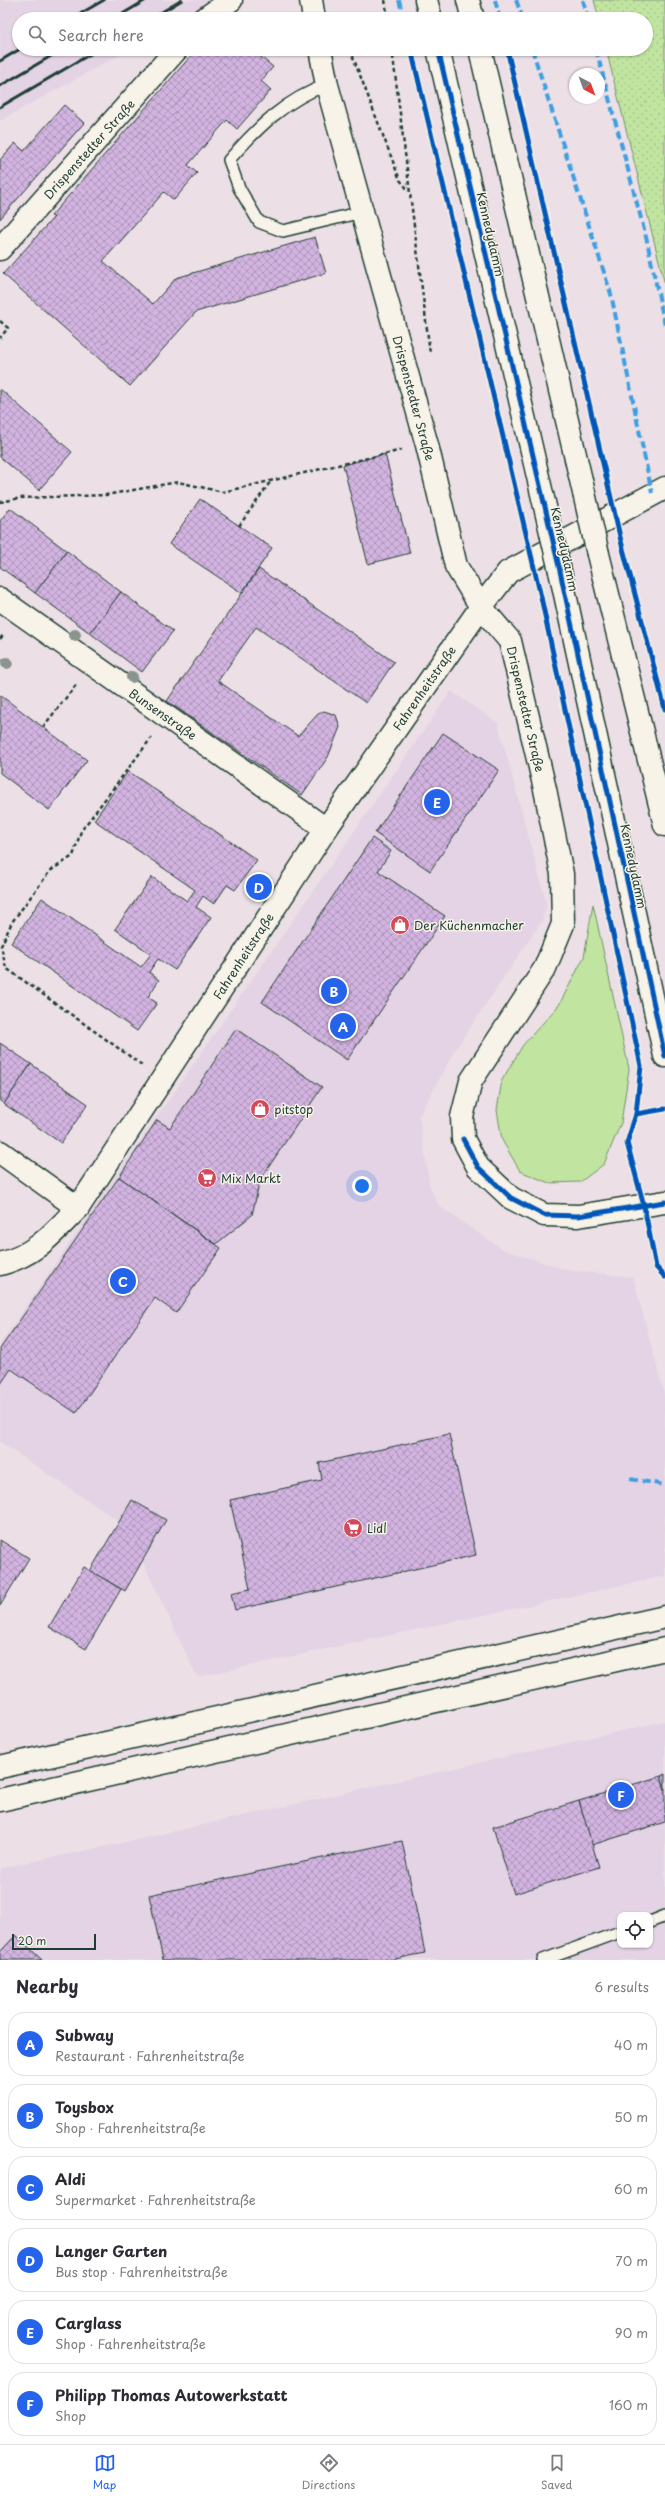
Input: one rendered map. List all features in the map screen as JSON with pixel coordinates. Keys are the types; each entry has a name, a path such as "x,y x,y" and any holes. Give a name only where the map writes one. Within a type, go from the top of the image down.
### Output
{"main road":[{"path":"214,12 231,0"},
{"path":"310,0 313,12"},
{"path":"426,0 429,12"},
{"path":"468,0 471,12"},
{"name":"Drispenstedter Straße","path":"0,249 171,56"},
{"name":"Drispenstedter Straße","path":"321,56 327,85 428,445 456,566 481,607 510,641 545,789 560,866 563,924 545,968 471,1081 462,1117 463,1139 478,1167 511,1198 544,1215 578,1216 665,1202"},
{"name":"Kennedydamm","path":"440,56 560,571 665,1056"},
{"path":"482,56 598,554 665,825"},
{"name":"Fahrenheitstraße","path":"0,1264 12,1261 38,1248 78,1208 326,828 481,607 508,572 661,493"},
{"name":"Bunsenstraße","path":"0,599 326,828"},
{"path":"0,1152 78,1208"},
{"path":"0,1767 665,1617"},
{"path":"0,1800 665,1649"}],"lane":[{"path":"327,85 304,93 274,113 229,160 239,188 259,222 283,231 362,212"},
{"path":"653,1921 665,1916"},
{"path":"542,1960 617,1933"}],"path":[{"path":"385,0 387,12"},
{"path":"353,56 400,180 409,191"},
{"path":"393,56 431,361"},
{"path":"0,321 8,328 0,338"},
{"path":"0,502 21,498 106,495 178,482 223,492 428,445"},
{"path":"239,526 271,481"},
{"path":"42,727 92,664"},
{"path":"162,1079 6,968 1,946 12,922 50,871 73,856 81,831 167,717"}],"shaded area":[{"path":"0,0 209,0 191,12 12,12 12,56 117,56 0,121"},
{"path":"451,691 498,723 547,905 542,921 455,1050 419,1116 430,1187 439,1206 502,1249 567,1270 633,1277 665,1397 665,1576 197,1677 126,1526 0,1442 0,1344"},
{"path":"665,1721 665,1960 0,1960 0,1868 122,1843"}],"green space":[{"path":"594,0 665,0 665,285 608,56 653,56 653,12 597,12"},
{"path":"593,904 629,1069 621,1123 604,1164 580,1182 549,1183 520,1171 502,1140 497,1110 502,1080 523,1045 559,1005 584,957"}],"building":[{"path":"191,56 260,56 273,67 261,81 271,90 237,129 227,120 188,165 197,173 174,200 164,192 103,261 153,304 176,278 315,237 326,273 196,312 130,386 3,274 54,217 51,216"},
{"path":"64,105 84,123 0,219 0,160 15,143 24,151"},
{"path":"0,389 72,452 39,490 0,457"},
{"path":"385,454 410,553 368,564 343,465"},
{"path":"200,499 272,548 242,593 169,544"},
{"path":"10,508 67,551 35,593 0,567 0,521"},
{"path":"67,551 121,592 90,633 35,593"},
{"path":"259,569 394,662 366,703 256,627 218,681 298,736 318,714 324,711 336,715 340,727 328,757 302,795 167,701"},
{"path":"121,592 173,631 142,672 90,633"},
{"path":"0,695 87,760 49,810 0,773"},
{"path":"443,733 499,770 430,871 375,833"},
{"path":"128,771 257,860 235,890 227,885 214,904 203,896 196,907 211,917 175,970 158,959 149,972 159,980 148,997 157,1003 137,1031 11,943 42,898 141,967 151,954 115,929 152,877 187,901 195,890 94,820"},
{"path":"372,838 391,851 378,871 445,916 347,1060 262,1002"},
{"path":"236,1029 322,1087 260,1180 252,1215 216,1244 119,1177 157,1120 170,1128"},
{"path":"0,1043 31,1064 4,1104 0,1101"},
{"path":"31,1064 88,1104 61,1143 4,1104"},
{"path":"119,1177 221,1248 176,1313 155,1298 76,1413 11,1369 0,1385 0,1349"},
{"name":"Lidl","path":"449,1434 476,1555 235,1610 231,1593 250,1589 230,1500 322,1480 319,1463"},
{"path":"132,1500 166,1520 125,1591 90,1571"},
{"path":"0,1540 29,1558 0,1606"},
{"path":"84,1567 121,1589 86,1649 49,1627"},
{"path":"665,1774 665,1790 661,1776"},
{"path":"661,1776 665,1790 665,1822 592,1845 579,1801"},
{"path":"579,1801 599,1867 514,1894 493,1827"},
{"path":"402,1841 425,1953 390,1960 163,1960 149,1895"},
{"path":"16,1935 42,1960 0,1960 0,1952"}],"railway":[{"path":"83,12 104,0"},
{"path":"126,12 146,0"},
{"path":"162,12 182,0"},
{"path":"0,61 12,54"},
{"path":"0,86 51,56"},
{"path":"0,107 87,56"}],"marked path":[{"path":"399,0 402,12"},
{"path":"495,0 498,12"},
{"path":"516,0 520,12"},
{"path":"583,0 586,12"},
{"path":"534,56 611,294 652,493"},
{"path":"598,56 647,241 665,326"},
{"path":"630,1479 665,1485"}],"cycle path":[{"path":"413,56 541,597 641,1066 636,1114"},
{"path":"440,56 560,571 665,1056"},
{"path":"509,56 621,541 665,709"},
{"path":"665,1109 636,1114 627,1143 644,1206 656,1267 665,1277"},
{"path":"463,1139 478,1167 511,1198 544,1215 578,1216 665,1202"}],"place":[{"name":"Carglass","path":"437,802"},
{"name":"Langer Garten","path":"259,887"},
{"name":"Der Küchenmacher","path":"400,925"},
{"name":"Toysbox","path":"334,991"},
{"name":"Subway","path":"343,1026"},
{"name":"pitstop","path":"260,1109"},
{"name":"Mix Markt","path":"207,1178"},
{"name":"Aldi","path":"123,1281"},
{"name":"Lidl","path":"353,1528"},
{"name":"Philipp Thomas Autowerkstatt","path":"621,1795"}]}
